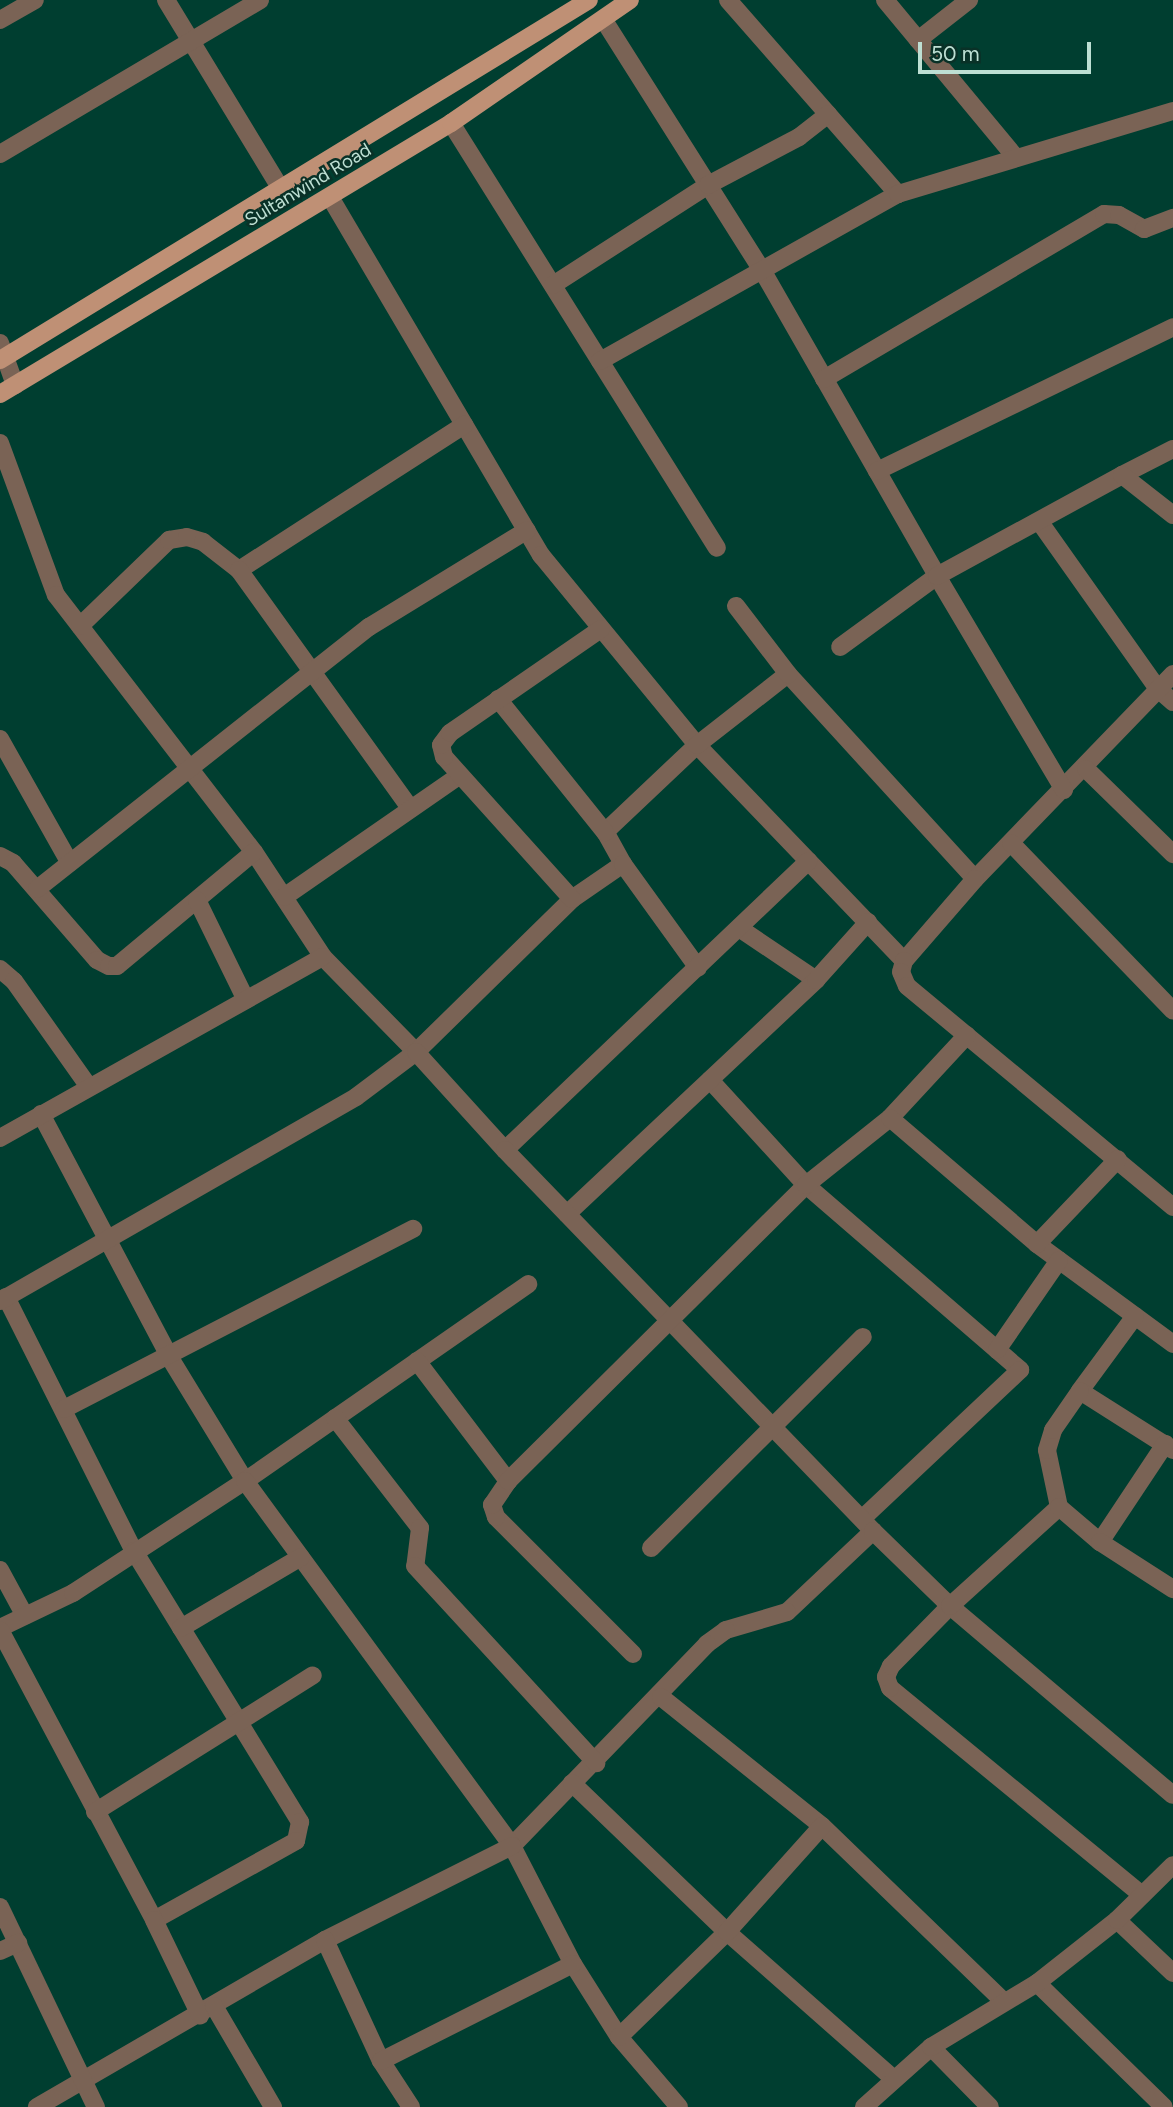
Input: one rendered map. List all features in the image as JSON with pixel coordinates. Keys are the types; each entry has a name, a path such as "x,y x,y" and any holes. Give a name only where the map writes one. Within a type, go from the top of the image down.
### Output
{"main road":[{"path":"1,354 281,189 589,0"},
{"name":"Sultanwind Road","path":"8,390 451,123 605,22 630,0"}],"street":[{"path":"0,19 35,0"},
{"path":"166,0 188,41 281,189"},
{"path":"0,154 260,0"},
{"path":"728,0 898,194"},
{"path":"885,0 1016,158"},
{"path":"918,40 969,0"},
{"path":"605,22 762,270 937,576 1064,790"},
{"path":"600,361 898,194 1173,110"},
{"path":"553,285 708,185 799,137 828,114"},
{"path":"451,123 717,548"},
{"path":"330,197 527,530 601,629 697,746 904,961"},
{"path":"824,379 1104,214 1119,215 1144,229 1173,218"},
{"path":"877,471 1173,327"},
{"path":"1,354 8,390"},
{"path":"239,570 464,425"},
{"path":"0,443 57,595 254,852 323,957 867,1525 950,1606 1173,1795"},
{"path":"840,647 937,576 1173,449"},
{"path":"1122,475 1173,515"},
{"path":"1039,521 1157,689 1173,702"},
{"path":"37,889 369,627 527,530"},
{"path":"80,626 169,540 187,537 203,542 239,570 314,670 411,809"},
{"path":"736,606 788,674 975,879"},
{"path":"572,899 444,757 445,738 601,629"},
{"path":"605,832 697,746 788,674"},
{"path":"1173,674 1086,769 975,879 904,961 901,979 1173,1207"},
{"path":"498,699 605,832 623,864 698,968"},
{"path":"0,739 70,863"},
{"path":"1086,769 1173,854"},
{"path":"285,897 460,775"},
{"path":"1011,843 1173,1011"},
{"path":"0,856 13,863 97,960 109,966 117,966 254,852"},
{"path":"505,1150 809,862"},
{"path":"155,1920 296,1841 301,1831 300,1822 134,1551 64,1409 3,1299 107,1236 356,1097 416,1052 572,899 623,864"},
{"path":"197,900 246,1000"},
{"path":"567,1214 816,980 868,922"},
{"path":"739,928 816,980"},
{"path":"0,1138 323,957"},
{"path":"0,969 14,981 89,1087"},
{"path":"633,1654 496,1517 492,1505 508,1481 806,1185 890,1118 967,1035"},
{"path":"37,2107 325,1940 512,1846 572,1783 596,1763 661,1697 707,1644 726,1630 787,1612 867,1525 1020,1370 806,1185 710,1080"},
{"path":"41,1114 170,1358 245,1482 512,1846 573,1964 619,2037 681,2107"},
{"path":"890,1118 1037,1244 1173,1344"},
{"path":"1037,1244 1118,1159"},
{"path":"64,1409 170,1358 413,1229"},
{"path":"997,1350 1059,1260"},
{"path":"273,2107 207,2010 155,1920 95,1812 0,1629 74,1593 134,1551 245,1482 528,1283"},
{"path":"1135,1316 1053,1430 1046,1450 1059,1507 1100,1542 1173,1589"},
{"path":"651,1548 863,1337"},
{"path":"417,1361 508,1481"},
{"path":"1080,1391 1169,1447 1100,1542"},
{"path":"335,1418 420,1528 423,1536 415,1566 596,1763"},
{"path":"1059,1507 950,1606 891,1666 886,1677 890,1688 1142,1895"},
{"path":"181,1628 301,1557"},
{"path":"0,1570 25,1616"},
{"path":"95,1812 313,1675"},
{"path":"661,1697 822,1826 1004,2002"},
{"path":"572,1783 727,1932 894,2080"},
{"path":"619,2037 727,1932 822,1826"},
{"path":"864,2107 931,2047 1037,1983 1117,1920 1173,1865"},
{"path":"0,1907 96,2107"},
{"path":"1117,1920 1173,1973"},
{"path":"325,1940 381,2061 411,2107"},
{"path":"0,1951 18,1943"},
{"path":"381,2061 573,1964"},
{"path":"1037,1983 1164,2107"},
{"path":"931,2047 990,2107"}]}
